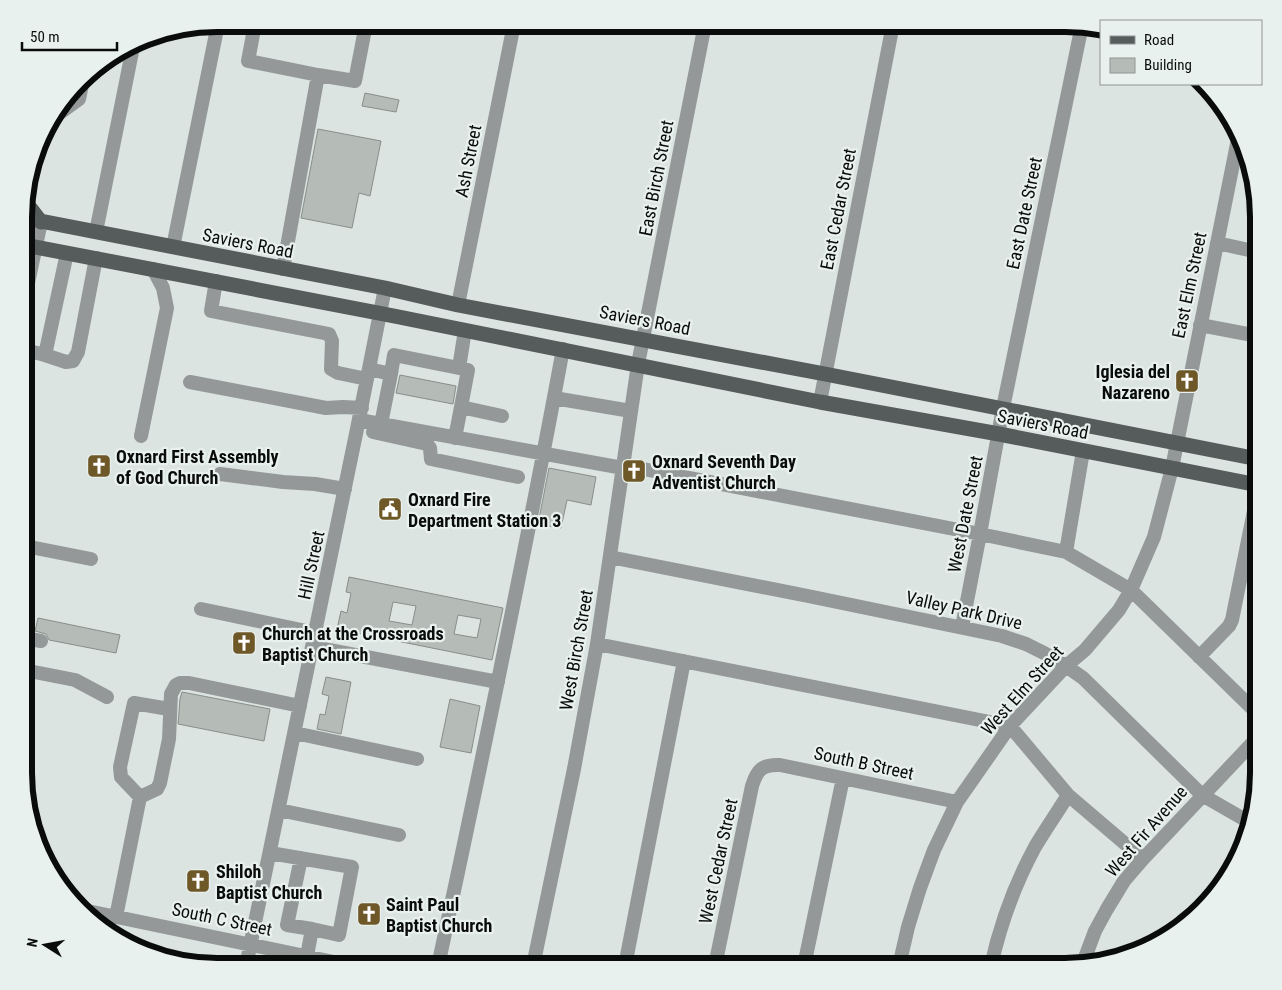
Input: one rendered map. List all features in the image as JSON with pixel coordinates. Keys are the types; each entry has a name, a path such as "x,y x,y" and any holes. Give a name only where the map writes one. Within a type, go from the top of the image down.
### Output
{"main road":[{"path":"33,210 41,222"},
{"name":"Saviers Road","path":"32,220 385,288 458,305 1003,408 1250,457"},
{"name":"Saviers Road","path":"32,246 563,349 820,402 998,434 1250,483"}],"street":[{"path":"173,248 216,32"},
{"path":"253,32 248,61 318,76 355,81 364,32"},
{"name":"Ash Street","path":"458,305 512,32"},
{"name":"East Birch Street","path":"643,339 703,32"},
{"name":"East Cedar Street","path":"820,402 891,32"},
{"name":"East Date Street","path":"1003,408 1080,33"},
{"path":"96,232 132,54"},
{"path":"283,269 318,76"},
{"path":"71,105 79,99 80,94"},
{"name":"East Elm Street","path":"1176,443 1236,149"},
{"path":"32,242 41,222"},
{"path":"1217,243 1250,250"},
{"path":"45,355 68,253"},
{"path":"32,352 66,362 73,361 78,352 96,258"},
{"path":"141,436 167,308 163,288 153,269"},
{"path":"216,281 211,310 329,334 332,341 331,369 338,373 391,374"},
{"name":"Hill Street","path":"248,958 316,633 385,288"},
{"path":"1200,325 1250,334"},
{"path":"459,368 465,330"},
{"name":"West Birch Street","path":"535,958 574,769 597,644 643,339"},
{"path":"440,958 498,682 563,349"},
{"path":"381,424 394,355 468,370 455,438"},
{"path":"190,382 326,408 343,407 359,419 427,444 430,448 431,459 518,477"},
{"path":"554,398 632,411"},
{"path":"461,407 502,416"},
{"name":"West Date Street","path":"962,627 1003,408"},
{"path":"359,419 623,468 643,469 1066,552 1131,590 1250,706"},
{"name":"West Elm Street","path":"901,958 920,888 934,850 957,802 1010,726 1066,666 1085,650 1119,610 1131,590 1154,537 1172,468 1176,443"},
{"path":"1066,552 1083,451"},
{"path":"220,474 345,489"},
{"path":"1199,657 1229,626 1232,620 1250,531"},
{"path":"32,547 91,559"},
{"name":"Valley Park Drive","path":"610,557 962,627 1002,636 1026,644 1066,666 1083,678 1202,796 1243,819"},
{"path":"202,609 316,633"},
{"path":"32,639 42,641"},
{"path":"597,644 1010,726 1068,795 1142,858"},
{"path":"313,647 498,682"},
{"path":"627,958 684,661"},
{"path":"32,672 75,680 107,697"},
{"path":"106,918 140,797 157,788 160,783 169,739 171,694 176,685 189,683 300,706"},
{"path":"140,797 121,777 120,767 134,703 169,709"},
{"path":"295,734 417,759"},
{"name":"West Fir Avenue","path":"1085,956 1095,931 1124,881 1142,858 1250,745"},
{"name":"South B Street","path":"764,767 780,765 957,802"},
{"name":"West Cedar Street","path":"717,958 752,786 759,770 764,767"},
{"path":"806,958 843,778"},
{"path":"993,958 1011,900 1035,848 1068,795"},
{"path":"279,810 399,835"},
{"path":"270,852 352,867 338,935 287,925 301,858"},
{"name":"South C Street","path":"106,918 251,944 316,958"},
{"path":"307,956 312,930"}],"building":[{"path":"365,93 399,100 396,112 362,106"},
{"path":"318,129 381,141 370,196 359,193 352,228 301,218"},
{"path":"400,375 456,386 453,404 396,393"},
{"path":"549,468 596,477 591,505 567,500 561,528 538,524"},
{"path":"349,577 503,608 492,660 337,629 341,611 347,613 351,593 346,592","holes":["393,602 416,606 412,625 389,621","458,615 481,619 477,638 454,634"]},
{"path":"38,618 120,635 116,653 49,640 46,634 35,631"},
{"path":"326,677 351,682 341,734 317,729 320,714 325,715 329,696 322,694"},
{"path":"182,692 270,709 264,741 178,724"},
{"path":"450,699 480,706 471,753 440,747"}],"place":[{"name":"Iglesia del Nazareno","path":"1187,381"},
{"name":"Oxnard First Assembly of God Church","path":"99,466"},
{"name":"Oxnard Seventh Day Adventist Church","path":"634,471"},
{"name":"Oxnard Fire Department Station 3","path":"390,509"},
{"name":"Church at the Crossroads Baptist Church","path":"244,643"},
{"name":"Shiloh Baptist Church","path":"198,881"},
{"name":"Saint Paul Baptist Church","path":"369,914"}]}
